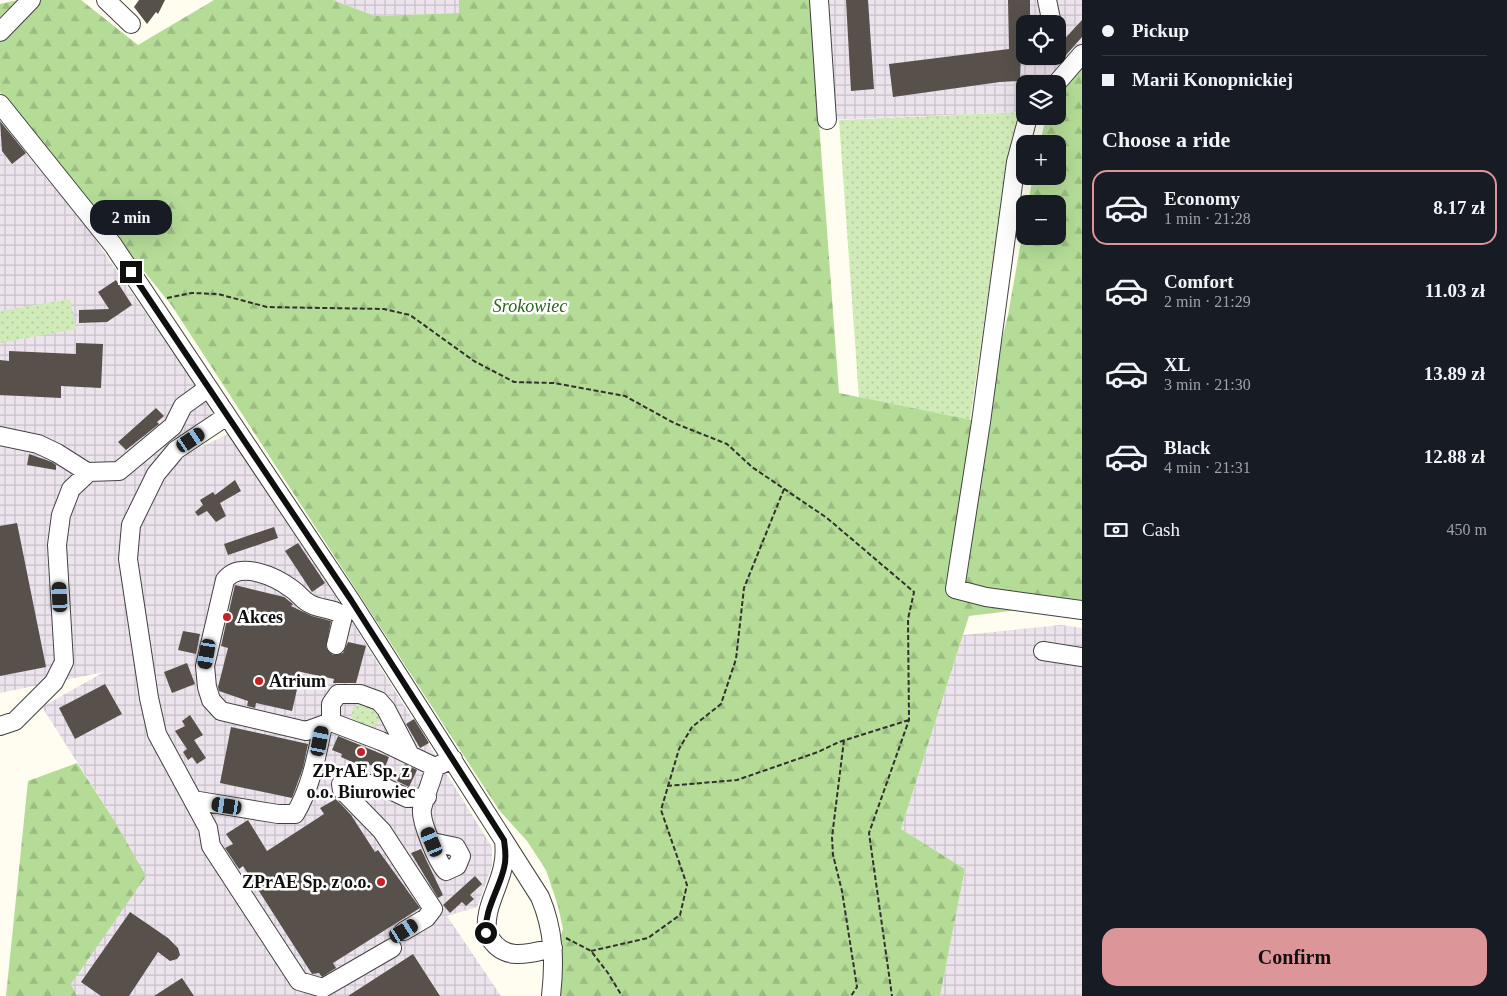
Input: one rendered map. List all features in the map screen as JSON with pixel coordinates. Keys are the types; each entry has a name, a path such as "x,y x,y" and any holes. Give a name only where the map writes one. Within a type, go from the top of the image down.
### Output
{"street":[{"path":"106,0 131,24"},
{"path":"818,0 827,120"},
{"path":"1047,0 1050,15"},
{"path":"0,32 21,3"},
{"path":"1064,75 1082,54"},
{"path":"0,104 113,245 351,600 540,897 551,930 553,948 551,996"},
{"path":"1026,125 1016,162 980,431 955,589 986,597 1082,610"},
{"path":"0,436 38,444 89,472 119,471 130,465 172,426 183,406 201,393 207,386"},
{"path":"227,416 176,450 156,474 131,525 128,559 149,698 157,734 208,828 211,846 299,981 323,988 392,948"},
{"path":"0,740 8,723 54,682 64,662 57,545 60,515 72,489 89,472"},
{"path":"336,645 343,616 339,612 308,603 291,588 269,577 242,570 234,572 225,580 205,666 207,687 211,700 221,711 306,732 327,723 381,741 435,768"},
{"path":"1042,651 1082,657"},
{"path":"193,800 278,814 295,814 302,802 317,757 331,704 338,694 371,696 386,709 410,755"},
{"path":"432,842 424,822 422,810 435,768 453,759"},
{"path":"404,931 426,918 433,909 382,831 342,790 341,784 346,779 362,781 384,787 407,798 427,797"},
{"path":"504,840 506,856 504,868 488,914 486,933 498,949 506,952 528,954 553,948"}],"path":[{"path":"149,298 165,298 192,293 218,294 267,307 384,309 410,315 474,361 514,382 554,383 625,396 674,422 727,444 752,467 827,518 914,592 908,620 909,720 869,833 892,996"},
{"path":"591,951 648,938 680,915 687,885 661,810 679,749 692,727 722,704 736,659 744,588 784,488"},
{"path":"667,786 737,780 818,752 844,740 909,720"},
{"path":"844,740 832,837 833,854 842,891 857,987 851,996"},
{"path":"551,930 591,951 622,996"}],"shaded area":[{"path":"333,0 459,0 459,13 375,16"},
{"path":"821,0 1082,0 1082,68 1066,88 1066,75 1016,75 1016,112 827,120"},
{"path":"0,122 86,226 216,415 162,451 146,480 121,556 136,672 152,673 137,548 140,528 163,482 178,461 198,448 229,434 339,601 492,847 492,866 477,907 447,916 501,996 77,996 71,984 95,948 114,820 42,707 104,672 0,693"},
{"path":"1061,625 1082,628 1082,996 940,996 965,869 901,829 963,635"}],"green space":[{"name":"Srokowiec","path":"18,0 81,0 138,45 214,0 333,0 375,16 459,13 459,0 810,0 839,393 981,422 1008,315 1020,245 1066,245 1066,195 1030,195 1031,185 1066,185 1066,135 1042,135 1044,125 1066,125 1066,88 1082,68 1082,602 969,616 901,829 965,869 940,996 550,996 554,956 563,929 558,906 546,870 527,841 499,810 172,306 0,92 0,4"},
{"path":"1016,112 1016,125 1020,125 1009,150 970,420 859,398 839,120"},
{"path":"70,299 76,329 0,343 0,311"},
{"path":"364,701 380,711 381,718 373,729 351,721 353,707"},
{"path":"77,763 114,820 146,876 71,984 77,996 6,996 28,781"}],"building":[{"path":"139,0 165,0 158,14 156,12 147,24 134,7"},
{"path":"846,0 868,0 874,89 851,91"},
{"path":"1008,0 1030,0 1030,15 1016,15 1016,65 1021,65 1020,75 1016,75 1016,81 893,97 889,64 1009,49"},
{"path":"1082,20 1082,37 1066,55 1066,37"},
{"path":"0,121 26,153 12,164 2,151"},
{"path":"116,280 132,305 107,322 79,323 79,310 109,309 98,292"},
{"path":"76,343 103,344 101,388 61,386 61,398 0,395 0,360 9,361 9,351 76,354"},
{"path":"156,408 164,416 157,422 159,424 126,450 118,442"},
{"path":"29,454 52,462 56,465 56,470 27,465"},
{"path":"235,480 241,491 220,503 226,516 216,522 207,511 198,516 195,512 203,505 200,500 213,492 215,495"},
{"path":"17,523 46,667 0,676 0,526"},
{"path":"274,527 278,538 228,555 224,544"},
{"path":"298,543 325,583 312,592 285,551"},
{"path":"235,585 284,597 293,604 291,606 312,616 331,621 326,648 333,655 343,653 348,642 366,646 356,683 333,683 334,679 301,672 292,711 256,703 255,708 247,706 248,701 219,691 218,687 228,648 221,646"},
{"path":"183,631 200,634 196,654 178,650"},
{"path":"187,663 195,684 172,693 164,672"},
{"path":"105,684 122,714 75,739 59,708"},
{"path":"190,715 203,735 194,740 206,758 197,764 192,757 188,760 183,752 187,749 175,731 185,726 182,721"},
{"path":"414,719 429,743 420,748 406,724"},
{"path":"231,727 308,744 303,768 292,798 220,783"},
{"name":"ZPrAE Sp. z o.o. Biurowiec","path":"338,736 389,757 384,770 360,761 359,765 341,757 342,754 332,750"},
{"path":"405,764 417,770 409,787 397,781"},
{"path":"336,799 351,815 375,852 378,850 420,908 333,963 336,968 322,977 319,973 312,974 243,866 239,869 225,848 233,844 226,834 248,820 267,851 324,814 320,808"},
{"path":"421,849 443,895 438,898 411,853"},
{"path":"475,876 482,884 470,895 474,899 466,906 462,902 450,913 443,905"},
{"path":"130,912 168,938 178,948 180,955 177,959 170,961 158,952 129,996 101,996 81,982"},
{"path":"413,954 440,996 348,996"},
{"path":"182,978 194,996 154,996"}],"place":[{"name":"Akces","path":"227,617"},
{"name":"Atrium","path":"259,681"},
{"name":"ZPrAE Sp. z o.o. Biurowiec","path":"361,752"},
{"name":"ZPrAE Sp. z o.o.","path":"381,882"}],"route":[{"path":"131,272 351,600 504,840 506,856 504,868 488,914 486,933"}]}
